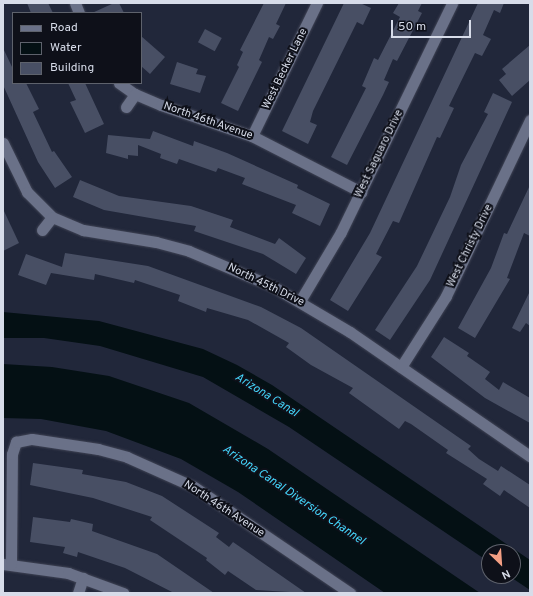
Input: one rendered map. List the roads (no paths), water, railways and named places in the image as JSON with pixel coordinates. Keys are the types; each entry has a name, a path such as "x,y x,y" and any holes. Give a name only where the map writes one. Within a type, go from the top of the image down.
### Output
{"street":[{"path":"75,3 80,12"},
{"name":"West Becker Lane","path":"252,136 317,3"},
{"name":"West Saguaro Drive","path":"300,300 341,232 452,3"},
{"name":"North 46th Avenue","path":"120,84 135,94 252,136 361,192"},
{"path":"126,107 135,94"},
{"name":"West Christy Drive","path":"401,367 446,296 530,120"},
{"name":"North 45th Drive","path":"3,143 27,192 52,216 83,230 156,242 189,251 300,300 401,367 530,456"},
{"path":"42,230 52,216"},
{"name":"North 46th Avenue","path":"7,564 12,454 16,442 32,439 98,449 155,469 194,487 350,593"},
{"path":"7,564 83,578 124,593"},
{"path":"78,593 83,578"}],"water":[{"name":"Arizona Canal","path":"3,312 99,321 203,349 237,365 272,385 506,544 481,544 481,557 289,427 203,377 100,346 44,338 3,338"},
{"name":"Arizona Canal Diversion Channel","path":"3,364 52,367 109,376 189,403 268,449 480,593 385,593 238,492 181,459 106,431 41,419 3,418"},
{"path":"521,554 530,560 530,590 521,584"}]}
